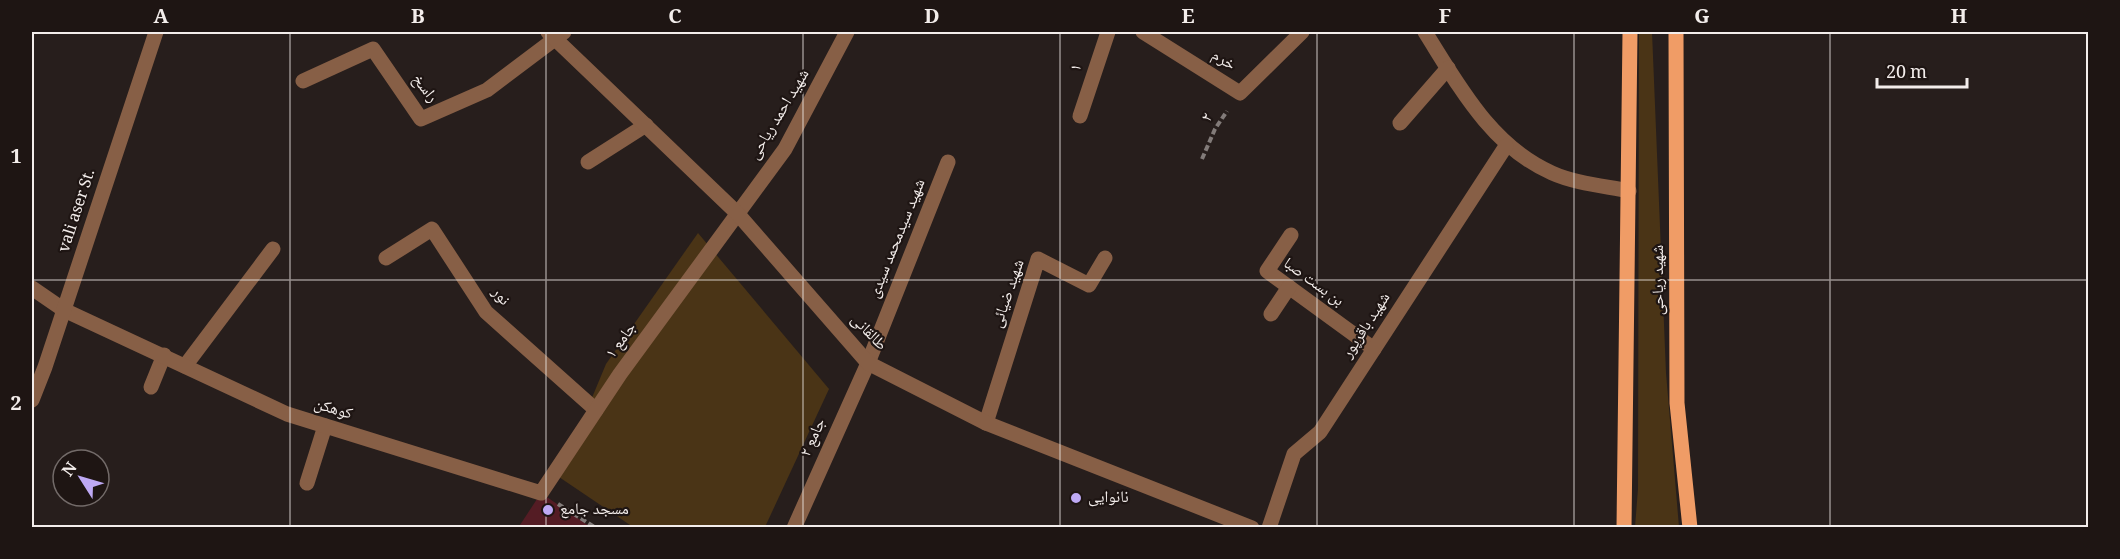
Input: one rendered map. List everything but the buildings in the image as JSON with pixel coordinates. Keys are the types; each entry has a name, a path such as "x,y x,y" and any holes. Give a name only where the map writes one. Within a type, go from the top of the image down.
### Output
{"main road":[{"name":"شهید ریاحی","path":"1624,528 1630,32"},
{"name":"شهید ریاحی","path":"1676,32 1677,403 1690,528"}],"street":[{"name":"vali aser St.","path":"32,400 156,32"},
{"name":"شهید احمد ریاحی","path":"737,213 785,149 847,32"},
{"name":"۱","path":"1080,116 1108,32"},
{"name":"خرم","path":"1143,32 1240,93 1302,32"},
{"path":"1425,32 1464,95 1506,146 1553,174 1629,191"},
{"name":"طالقانی","path":"556,34 737,213 868,363 986,423 1252,528"},
{"name":"راسخ","path":"303,81 373,48 421,119 487,90 556,34"},
{"path":"1400,123 1448,68"},
{"path":"588,162 646,125"},
{"name":"شهید باقرپور","path":"1269,528 1294,454 1320,432 1506,146"},
{"name":"شهید سیدمحمد سیدی","path":"868,363 948,162"},
{"name":"جامع ۱","path":"540,493 596,410 737,213"},
{"name":"نور","path":"386,258 432,229 486,312 596,410"},
{"name":"بن بست صبا","path":"1291,235 1267,271 1374,349"},
{"path":"185,366 273,249"},
{"name":"شهید ضیائی","path":"986,423 1038,259 1089,285 1105,258"},
{"path":"1271,314 1289,287"},
{"name":"کوهکن","path":"32,288 64,310 287,414 540,493"},
{"path":"151,387 164,356"},
{"name":"جامع ۲","path":"794,528 868,363"},
{"path":"307,483 326,426"}],"path":[{"name":"۲","path":"1202,159 1215,129 1240,93"},
{"path":"540,493 596,528"}],"shaded area":[{"path":"1639,32 1652,32 1666,373 1679,527 1635,527 1638,489"},
{"path":"698,233 829,389 765,527 633,527 559,477 606,364"}],"place":[{"name":"نانوایی","path":"1076,498"},
{"name":"مسجد جامع","path":"548,510"}]}
